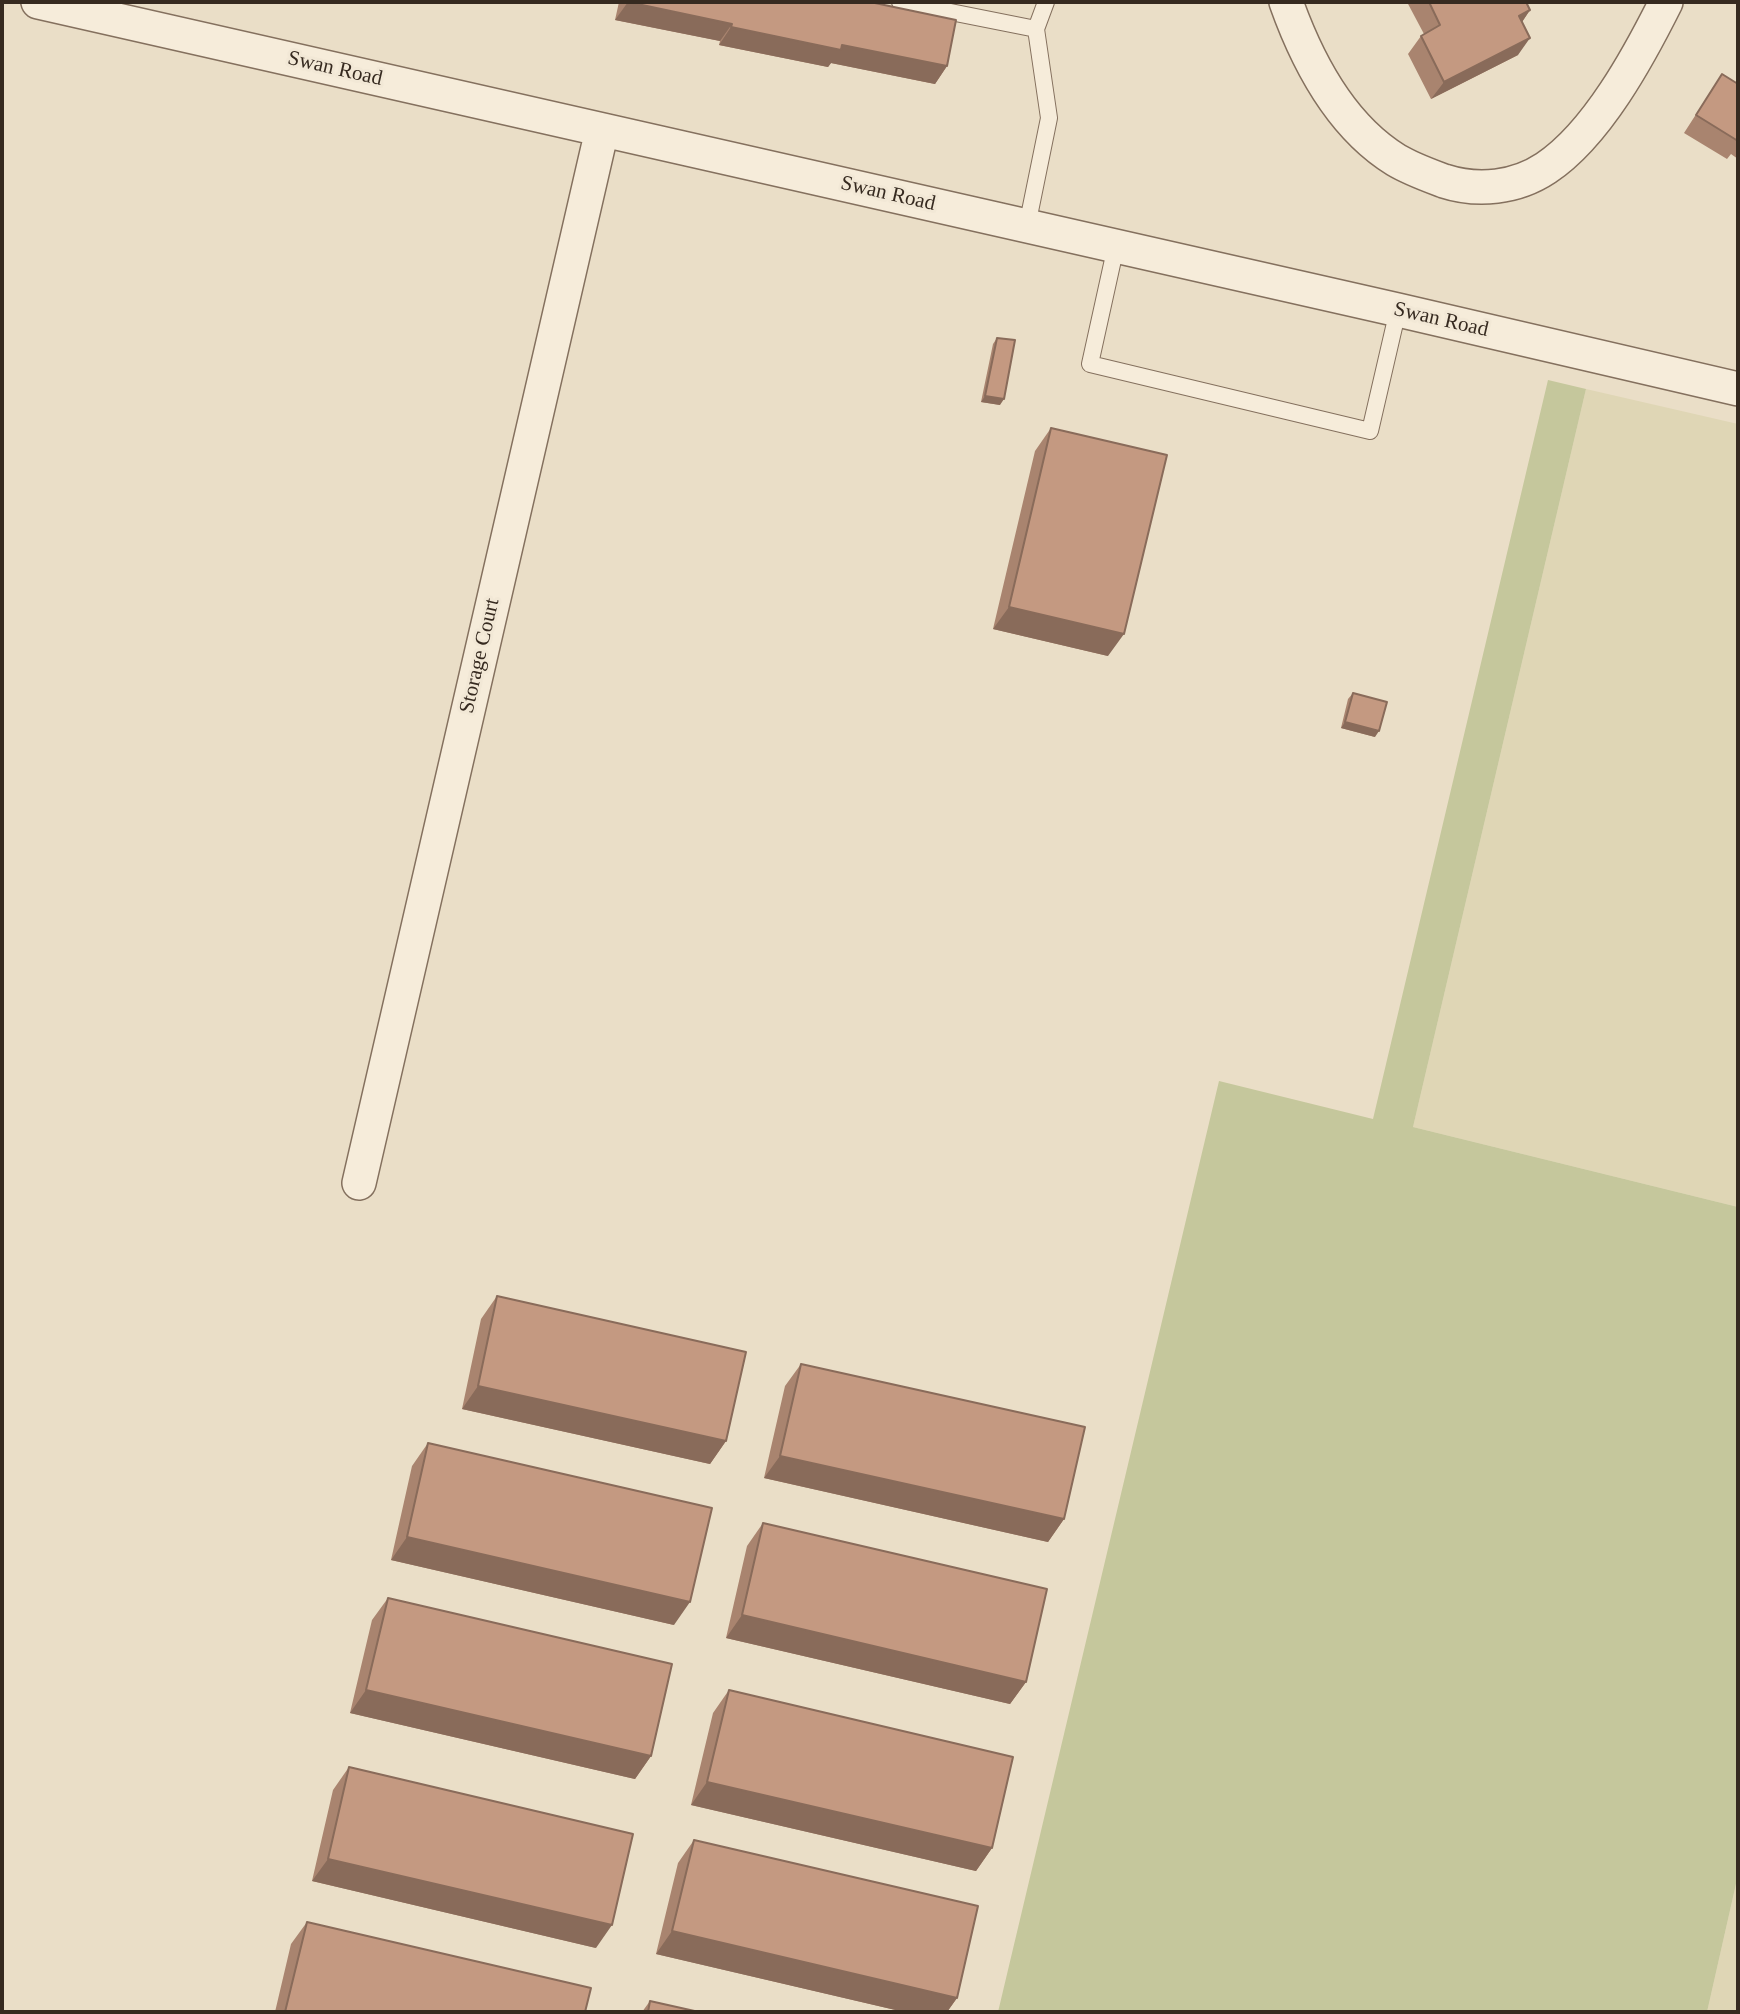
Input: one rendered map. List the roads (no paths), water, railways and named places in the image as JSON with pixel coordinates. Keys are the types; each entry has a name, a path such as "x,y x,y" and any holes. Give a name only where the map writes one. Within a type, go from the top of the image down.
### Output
{"street":[{"name":"Swan Road","path":"38,2 1738,389"},
{"path":"1286,2 1308,56 1328,89 1362,132 1380,149 1413,169 1454,184 1474,187 1502,186 1526,178 1560,158 1577,141 1614,92 1666,2"},
{"name":"Storage Court","path":"359,1183 602,130"}],"lane":[{"path":"900,2 1036,29"},
{"path":"1027,226 1049,118 1036,29 1046,2"},
{"path":"1116,246 1090,364 1370,431 1398,310"}]}
